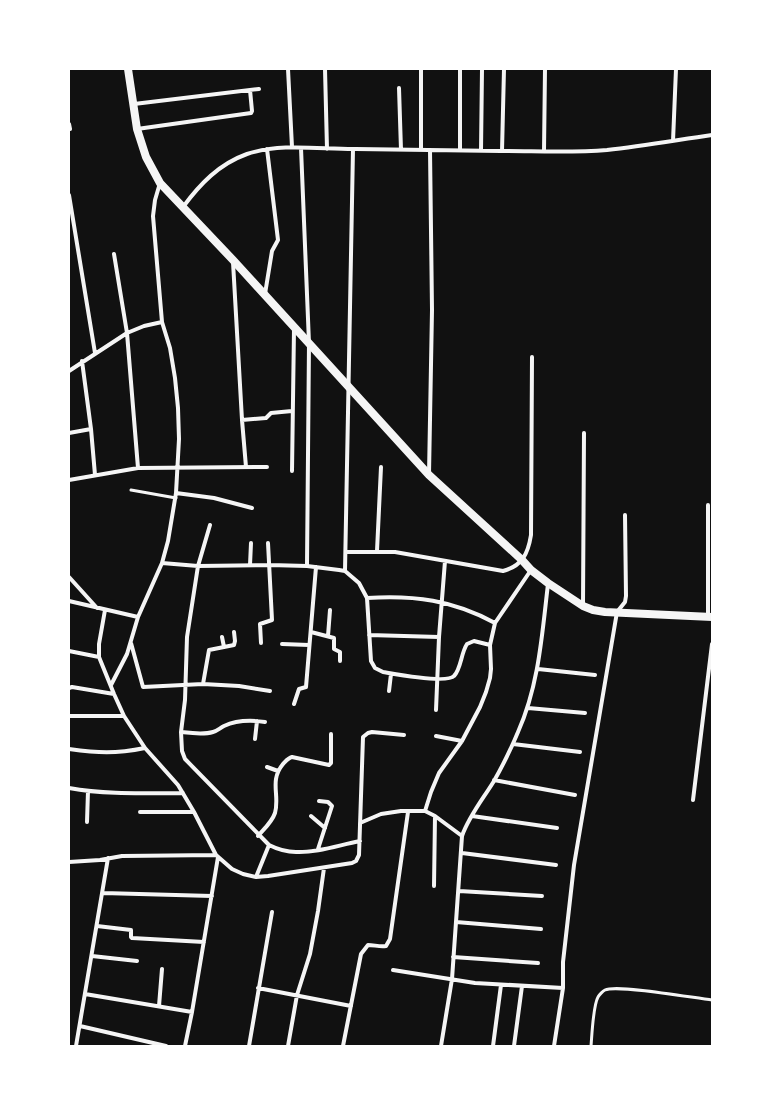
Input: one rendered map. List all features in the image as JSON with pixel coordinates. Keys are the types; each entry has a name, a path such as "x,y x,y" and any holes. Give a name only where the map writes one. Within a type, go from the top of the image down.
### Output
{"main road":[{"path":"128,69 137,129 146,157 160,183 294,326 429,475 531,570 582,606 594,610 617,612 710,617"}],"street":[{"path":"288,69 292,147"},
{"path":"325,69 327,149"},
{"path":"421,69 422,150"},
{"path":"460,69 460,150"},
{"path":"481,151 482,69"},
{"path":"502,151 504,69"},
{"path":"544,151 545,69"},
{"path":"673,141 676,69"},
{"path":"133,104 259,88"},
{"path":"399,88 401,150"},
{"path":"137,129 251,113 250,90"},
{"path":"183,207 196,190 216,171 228,163 247,154 267,149 292,147 327,149 481,151 605,150 712,135"},
{"path":"301,148 309,343 307,566"},
{"path":"265,295 272,251 278,240 267,149"},
{"path":"345,571 353,149"},
{"path":"429,475 432,310 430,150"},
{"path":"111,685 131,643 138,617 162,563 168,541 176,496 178,467 178,408 170,348 162,322 153,216 155,200 160,183"},
{"path":"69,195 95,353"},
{"path":"114,254 127,333 138,468"},
{"path":"233,260 246,466"},
{"path":"69,371 127,333 144,326 162,322"},
{"path":"292,471 294,326"},
{"path":"346,552 396,552 502,571 511,569 522,560 529,550 531,535 532,357"},
{"path":"82,362 91,429 95,475"},
{"path":"242,420 266,418 271,413 292,411"},
{"path":"69,433 91,429"},
{"path":"582,606 584,432"},
{"path":"69,480 138,468 268,466"},
{"path":"377,551 381,467"},
{"path":"176,496 214,498 252,508"},
{"path":"708,505 710,617"},
{"path":"554,1046 563,988 563,962 574,865 617,612 625,602 626,596 625,515"},
{"path":"210,525 198,566 187,636 186,684 180,732 182,751 185,759 258,836 269,845 282,850 295,852 360,841"},
{"path":"250,565 251,543"},
{"path":"261,643 260,624 272,620 268,543"},
{"path":"436,710 439,637 445,561"},
{"path":"162,563 198,566 307,566 345,571 359,583 367,598 371,661 375,668 383,672 437,680 450,679 455,675 467,644 474,641 490,645"},
{"path":"294,704 299,689 306,687 316,567"},
{"path":"425,811 439,773 462,741 480,707 490,678 490,645 495,623 531,570"},
{"path":"69,577 97,608"},
{"path":"441,1046 452,979 462,836 464,829 494,780 513,744 528,708 538,669 548,583"},
{"path":"367,598 417,598 442,602 479,614 495,623"},
{"path":"69,602 138,617"},
{"path":"105,610 99,644 99,656 124,716 145,748 183,792 217,856 232,869 243,874 256,877 324,868 356,861 359,855 360,841 363,737 372,732 404,735"},
{"path":"328,636 330,610"},
{"path":"203,684 209,650 234,645 234,632"},
{"path":"311,632 334,638 335,650 340,652 340,661"},
{"path":"369,635 439,637"},
{"path":"222,638 224,647"},
{"path":"131,643 143,686 203,684 239,686 270,691"},
{"path":"282,644 310,646"},
{"path":"692,800 712,644"},
{"path":"69,651 99,656"},
{"path":"538,669 595,675"},
{"path":"389,691 391,674"},
{"path":"69,688 72,687 114,694"},
{"path":"528,708 584,713"},
{"path":"69,716 124,716"},
{"path":"180,732 207,733 214,732 225,725 232,723 249,721 265,722"},
{"path":"254,739 257,721"},
{"path":"258,836 270,823 275,813 275,784 278,771 288,758 292,757 329,765 331,763 331,734"},
{"path":"436,736 462,741"},
{"path":"513,744 580,752"},
{"path":"69,749 120,753 145,748"},
{"path":"267,767 278,771"},
{"path":"494,780 575,794"},
{"path":"69,788 88,791 135,794 183,792"},
{"path":"87,822 88,791"},
{"path":"318,801 328,802 332,806 318,849"},
{"path":"360,823 381,814 401,811 425,811 435,816 462,836"},
{"path":"140,812 194,812"},
{"path":"343,1046 361,954 368,945 382,947 386,946 390,939 408,812"},
{"path":"311,816 325,828"},
{"path":"434,886 435,816"},
{"path":"472,816 557,828"},
{"path":"256,877 269,845"},
{"path":"462,853 556,865"},
{"path":"69,862 122,856 217,856"},
{"path":"185,1046 212,896 217,856"},
{"path":"76,1046 108,858"},
{"path":"288,1046 298,995 310,954 324,868"},
{"path":"459,891 542,896"},
{"path":"103,893 212,896"},
{"path":"249,1046 272,912"},
{"path":"456,922 541,929"},
{"path":"97,926 131,930 132,938 204,942"},
{"path":"92,956 137,961"},
{"path":"454,957 538,963"},
{"path":"159,1006 162,969"},
{"path":"393,970 501,985 563,988"},
{"path":"493,1046 501,985"},
{"path":"514,1046 522,986"},
{"path":"258,988 351,1006"},
{"path":"85,994 192,1012"},
{"path":"80,1026 166,1046"}],"lane":[{"path":"131,490 176,496"},
{"path":"591,1046 595,1007 598,998 604,990 634,990 712,1000"}]}
